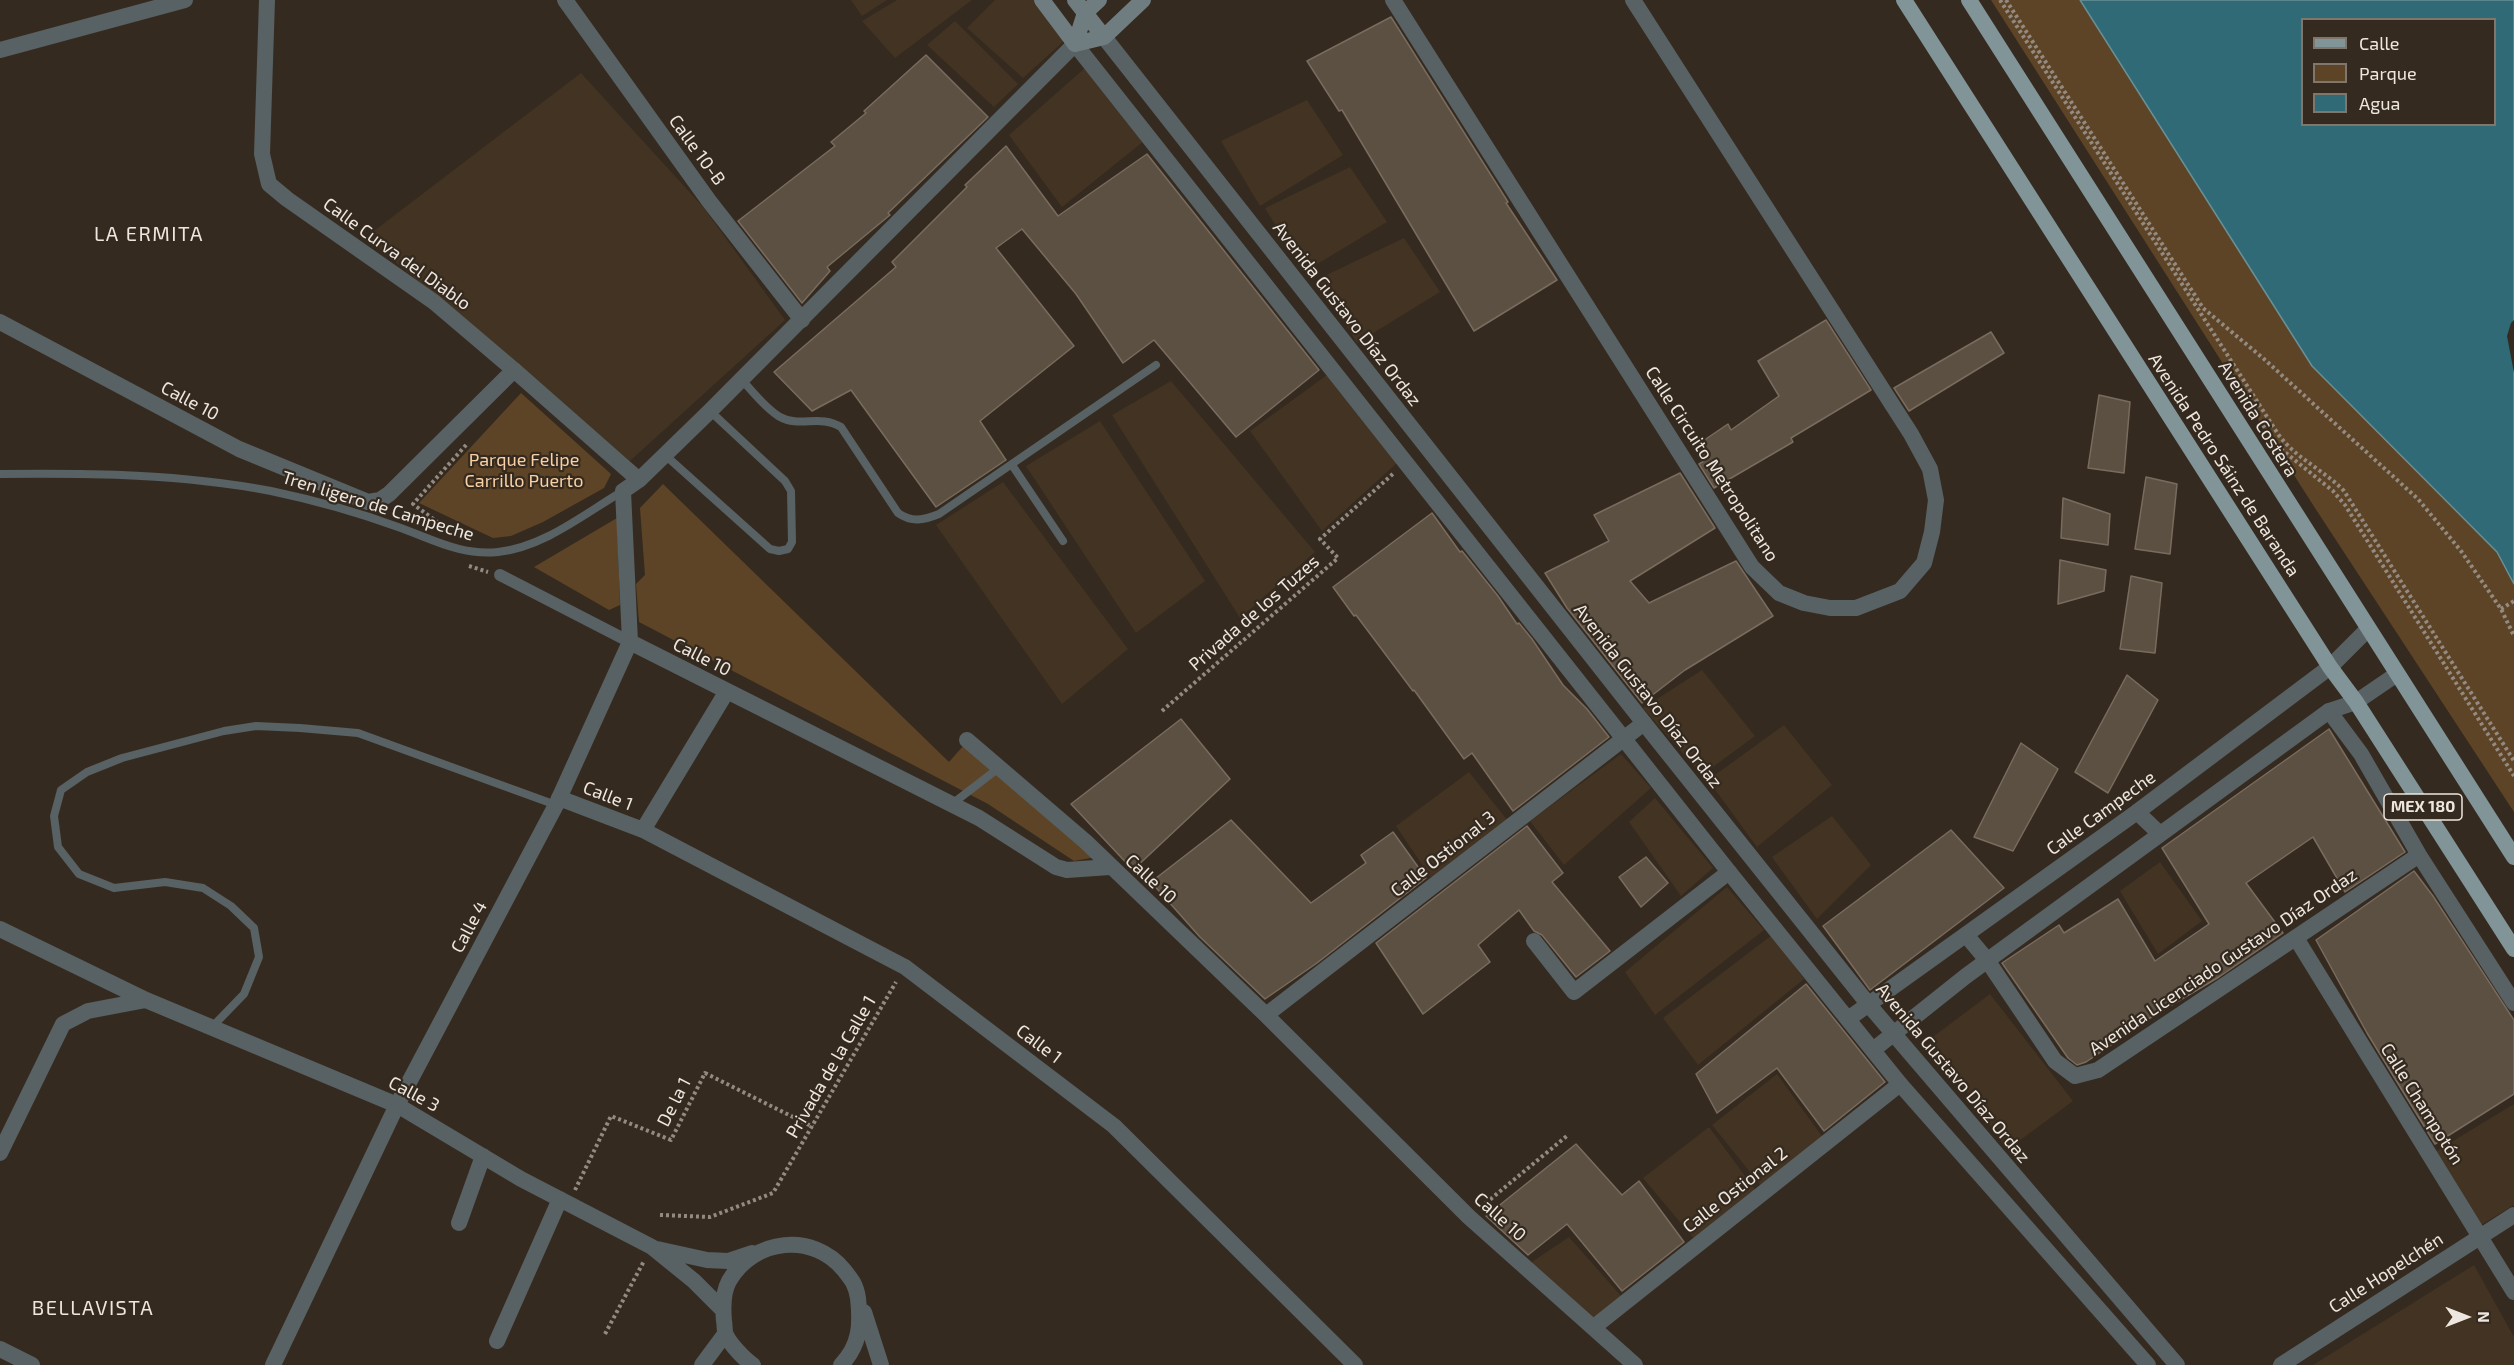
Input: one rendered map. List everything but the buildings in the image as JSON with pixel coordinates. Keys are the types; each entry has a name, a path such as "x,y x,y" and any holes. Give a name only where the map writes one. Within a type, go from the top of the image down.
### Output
{"main road":[{"path":"1042,0 1075,44"},
{"path":"1080,7 1099,0"},
{"path":"1075,44 1104,37 1143,0"},
{"name":"Avenida Pedro Sáinz de Baranda","path":"1904,0 2330,667 2356,702 2514,949"},
{"name":"Avenida Costera","path":"1969,0 2514,857"},
{"path":"1075,44 1080,7"},
{"path":"1080,7 1104,37"}],"street":[{"path":"0,50 185,0"},
{"name":"Calle Curva del Diablo","path":"267,0 262,154 270,184 287,199 434,302 639,480"},
{"name":"Calle 10-B","path":"565,0 710,201 802,320"},
{"name":"Calle Circuito Metropolitano","path":"1393,0 1752,567 1779,593 1804,603 1830,608 1856,608 1900,591 1924,563 1932,532 1936,500 1930,469 1911,434 1633,0"},
{"name":"Avenida Gustavo Díaz Ordaz","path":"1104,37 1869,1005 2177,1365"},
{"path":"623,491 639,480 742,380 1075,44 1729,872 1900,1084 2148,1365"},
{"name":"Calle 10","path":"0,322 239,449 368,502 380,500 389,494 514,370"},
{"name":"Calle 4","path":"273,1365 397,1104 558,802 630,642 623,491"},
{"name":"Calle 10","path":"500,575 979,818 1056,867 1067,870 1110,867 1266,1015 1469,1217 1635,1365"},
{"name":"Calle Campeche","path":"1848,1019 2137,812 2330,667 2368,629"},
{"path":"1873,1050 1987,960 2329,711 2356,702 2397,674"},
{"name":"Calle 1","path":"643,830 727,691"},
{"path":"2329,711 2361,754 2419,855 2514,1003"},
{"name":"Calle Ostional 3","path":"1266,1015 1644,723"},
{"path":"968,740 1086,842 1110,867"},
{"name":"Calle 1","path":"558,802 643,830 905,967 1114,1126 1354,1365"},
{"path":"2137,812 2160,834"},
{"name":"Avenida Licenciado Gustavo Díaz Ordaz","path":"1966,934 1987,960 2055,1061 2075,1077 2098,1070 2419,855"},
{"path":"1534,941 1574,992 1729,872"},
{"name":"Calle 3","path":"0,929 146,1000 397,1104 564,1202 652,1247 694,1281 723,1310"},
{"name":"Calle Champotón","path":"2296,938 2514,1292"},
{"path":"0,1153 63,1024 88,1011 146,1000"},
{"name":"Calle Ostional 2","path":"1594,1327 1900,1084"},
{"path":"459,1223 483,1156"},
{"path":"497,1341 564,1202"},
{"name":"Calle Hopelchén","path":"2281,1365 2514,1215"},
{"name":"Calle 3","path":"652,1247 706,1260 728,1261 767,1248 799,1244 813,1247 834,1258 856,1284"},
{"path":"753,1365 725,1334 723,1310 728,1283 741,1266 767,1248"},
{"path":"841,1365 856,1344 861,1322 856,1284"},
{"path":"856,1284 881,1365"},
{"path":"702,1365 725,1334"},
{"path":"0,1349 32,1365"}],"lane":[{"path":"742,380 779,417 801,422 831,421 841,428 898,513 915,521 939,514 1156,365"},
{"path":"665,454 770,549 779,551 788,549 792,542 791,491 785,481 710,411"},
{"path":"1012,465 1063,541"},
{"name":"Tren ligero de Campeche","path":"0,474 92,473 183,478 272,492 359,515 455,550 479,553 518,549 535,543 623,491"},
{"path":"212,1027 244,994 259,957 254,928 231,906 203,888 165,882 114,888 79,874 58,847 54,816 61,790 87,772 122,758 224,731 256,726 300,728 358,733 558,802"},
{"path":"951,805 1000,767"}],"path":[{"path":"2000,0 2278,434 2287,447 2332,478 2344,491 2514,761"},
{"path":"2006,0 2203,308 2264,359 2418,499 2461,551 2501,609 2514,636"},
{"path":"2244,396 2276,445 2333,491 2344,505 2514,776"},
{"path":"449,531 413,504 474,437"},
{"name":"Privada de los Tuzes","path":"1162,711 1338,558 1320,539 1406,463"},
{"path":"2501,609 2514,601"},
{"name":"Privada de la Calle 1","path":"660,1215 710,1217 773,1193 905,967"},
{"name":"De la 1","path":"564,1202 611,1116 671,1140 705,1073 813,1127"},
{"path":"1469,1217 1568,1135"},
{"path":"605,1334 652,1247"}],"shaded area":[{"path":"851,0 887,0 862,16"},
{"path":"897,0 972,0 895,58 862,21"},
{"path":"995,0 1034,0 1064,41 1023,78 967,28"},
{"path":"955,21 1018,84 994,107 927,45"},
{"path":"1086,67 1144,141 1062,207 1009,135"},
{"path":"581,73 704,208 785,320 630,461 366,237"},
{"path":"1307,100 1343,155 1260,206 1221,141"},
{"path":"1350,167 1387,222 1304,272 1265,208"},
{"path":"1404,238 1440,292 1357,343 1318,279"},
{"path":"1327,375 1397,463 1322,531 1250,431"},
{"path":"1171,381 1315,552 1240,618 1112,415"},
{"path":"1100,421 1205,581 1136,633 1026,466"},
{"path":"1003,482 1128,649 1062,704 936,525"},
{"path":"1702,670 1755,736 1702,775 1643,708"},
{"path":"1784,725 1832,785 1757,847 1708,780"},
{"path":"1621,754 1651,788 1564,865 1530,821"},
{"path":"1469,772 1508,821 1433,881 1396,826"},
{"path":"1655,798 1713,868 1681,896 1629,822"},
{"path":"1832,816 1871,865 1817,919 1772,857"},
{"path":"2160,862 2202,921 2158,954 2120,891"},
{"path":"1727,887 1764,930 1655,1015 1625,972"},
{"path":"1772,935 1804,979 1698,1065 1663,1018"},
{"path":"1990,994 2073,1101 2007,1150 1930,1039"},
{"path":"1777,1074 1824,1139 1763,1188 1712,1125"},
{"path":"2514,1104 2514,1205 2481,1225 2435,1152"},
{"path":"1709,1127 1756,1191 1695,1240 1643,1178"},
{"path":"1569,1237 1622,1297 1593,1321 1529,1264"},
{"path":"2474,1265 2514,1337 2514,1365 2313,1365"}],"green space":[{"path":"1991,0 2079,0 2282,300 2514,572 2514,812 2315,508"},
{"name":"Parque Felipe Carrillo Puerto","path":"521,393 611,474 604,488 543,522 511,536 493,538 419,503"},
{"path":"663,484 949,762 964,745 1096,857 1074,861 988,804 639,622 636,584 645,575 640,508"},
{"path":"617,518 620,605 609,610 534,567"}],"water":[{"path":"2080,0 2514,0 2514,584 2497,552 2312,366"}],"pier":[{"path":"2514,320 2514,373 2507,336"}],"district":[{"name":"LA ERMITA","path":"149,234"},
{"name":"BELLAVISTA","path":"93,1308"}]}
